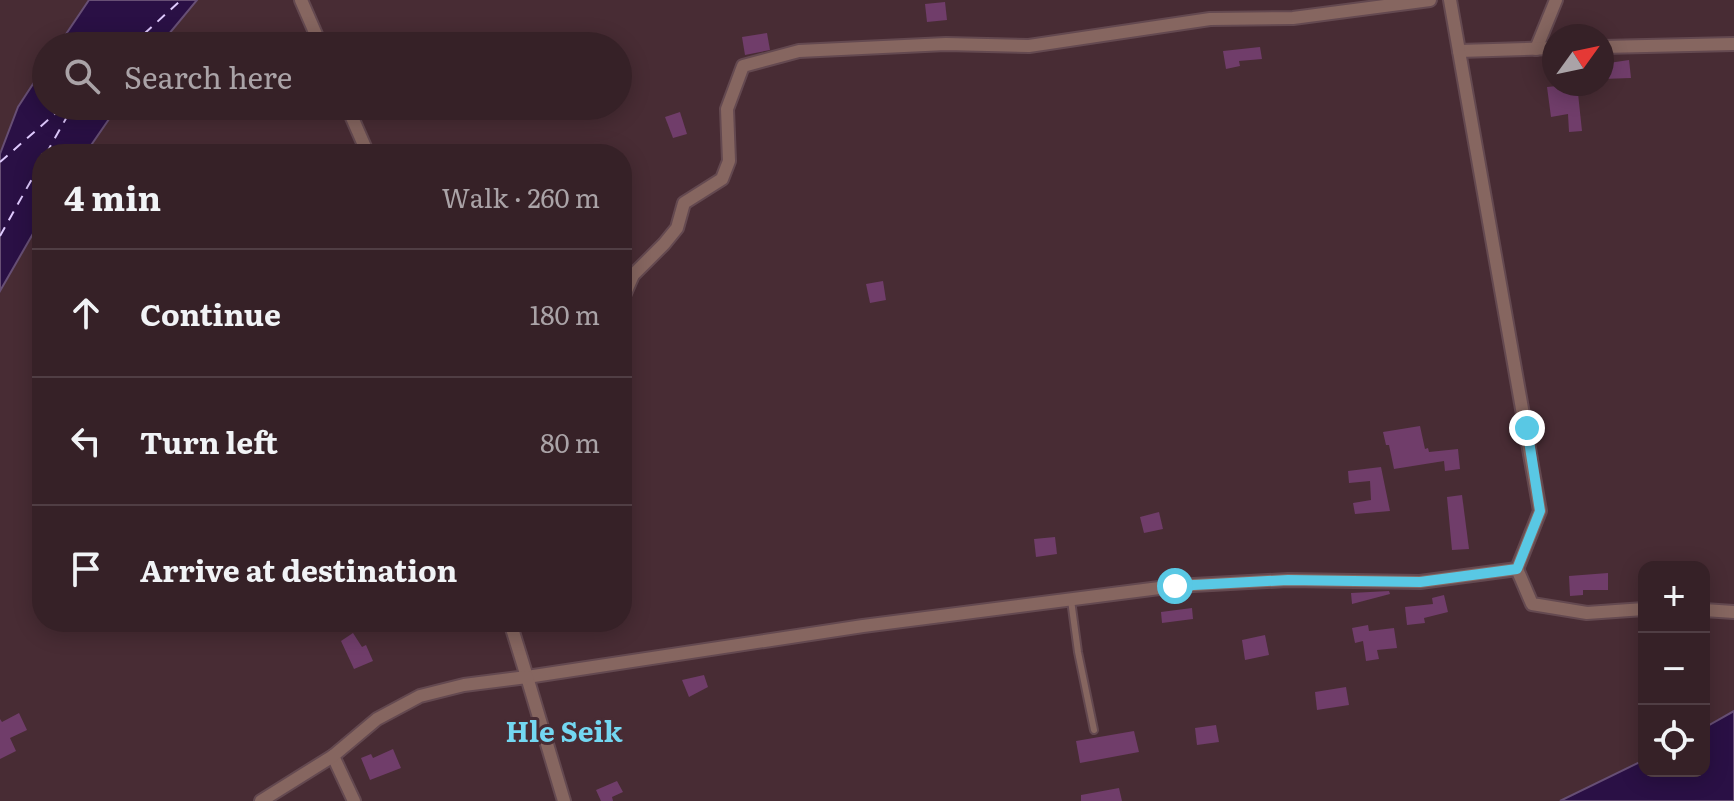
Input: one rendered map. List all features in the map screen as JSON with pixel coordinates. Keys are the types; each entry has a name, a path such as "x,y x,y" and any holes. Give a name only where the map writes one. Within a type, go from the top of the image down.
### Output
{"street":[{"path":"301,0 315,32"},
{"path":"632,277 677,228 684,203 722,179 729,161 727,109 743,66 799,51 946,44 1029,46 1210,19 1293,18 1430,0"},
{"path":"1450,0 1540,511 1517,569 1532,604 1587,613 1638,609"},
{"path":"1536,49 1556,0"},
{"path":"1614,47 1734,44"},
{"path":"1459,51 1542,49"},
{"path":"353,120 364,144"},
{"path":"261,801 333,756 377,719 420,696 464,685 863,626 1175,586 1288,580 1420,582 1517,569"},
{"path":"1710,610 1734,612"},
{"path":"513,632 564,801"},
{"path":"333,756 354,801"}],"lane":[{"path":"1071,600 1094,730"}],"shaded area":[{"path":"89,0 197,0 171,32 67,32"},
{"path":"32,86 32,120 108,120 92,144 32,144 32,235 0,291 0,154 18,107"},
{"path":"1734,711 1734,801 1560,801 1638,763 1638,777 1710,777 1710,725"}],"building":[{"path":"945,2 947,20 927,22 925,4"},
{"path":"767,33 770,50 745,55 742,37"},
{"path":"1260,47 1262,59 1239,61 1240,66 1226,69 1223,51"},
{"path":"1629,60 1631,78 1614,79 1614,62"},
{"path":"1548,96 1578,96 1582,131 1569,132 1568,114 1551,117"},
{"path":"680,112 687,134 673,138 665,117"},
{"path":"883,281 886,300 870,303 866,284"},
{"path":"1420,426 1425,449 1428,448 1429,452 1458,449 1460,469 1445,471 1444,461 1394,469 1383,432"},
{"path":"1381,467 1390,511 1355,514 1353,503 1371,500 1370,481 1349,483 1348,471"},
{"path":"1462,495 1469,549 1452,550 1447,497"},
{"path":"1159,512 1163,529 1144,533 1140,517"},
{"path":"1055,537 1057,554 1036,557 1034,539"},
{"path":"1608,573 1608,590 1583,590 1583,595 1570,596 1569,576"},
{"path":"1389,591 1390,594 1352,604 1351,593"},
{"path":"1444,595 1448,612 1424,618 1425,623 1407,625 1405,607 1433,604 1432,598"},
{"path":"1192,608 1193,619 1162,623 1161,612"},
{"path":"1368,625 1369,631 1394,628 1397,648 1377,650 1379,659 1366,661 1363,641 1355,643 1352,628"},
{"path":"353,633 362,647 366,645 373,661 354,669 341,641"},
{"path":"1265,635 1269,655 1245,660 1242,640"},
{"path":"704,675 708,687 689,697 682,680"},
{"path":"1346,687 1349,705 1317,710 1315,692"},
{"path":"19,713 27,730 10,738 16,751 0,759 0,719 2,722"},
{"path":"1216,725 1219,742 1197,745 1195,728"},
{"path":"1134,731 1139,752 1080,763 1076,741"},
{"path":"393,749 401,768 370,780 361,758 371,754 373,758"},
{"path":"617,781 623,792 612,797 613,801 601,801 596,790"},
{"path":"1119,788 1122,801 1081,801 1081,795"}],"ferry route":[{"path":"146,32 181,0"},
{"path":"0,162 48,120"},
{"path":"52,144 65,120"},
{"path":"0,236 32,179"}],"district":[{"name":"Hle Seik","path":"564,732"}],"route":[{"path":"1175,586 1288,580 1420,582 1517,569 1540,511 1527,428"}]}
